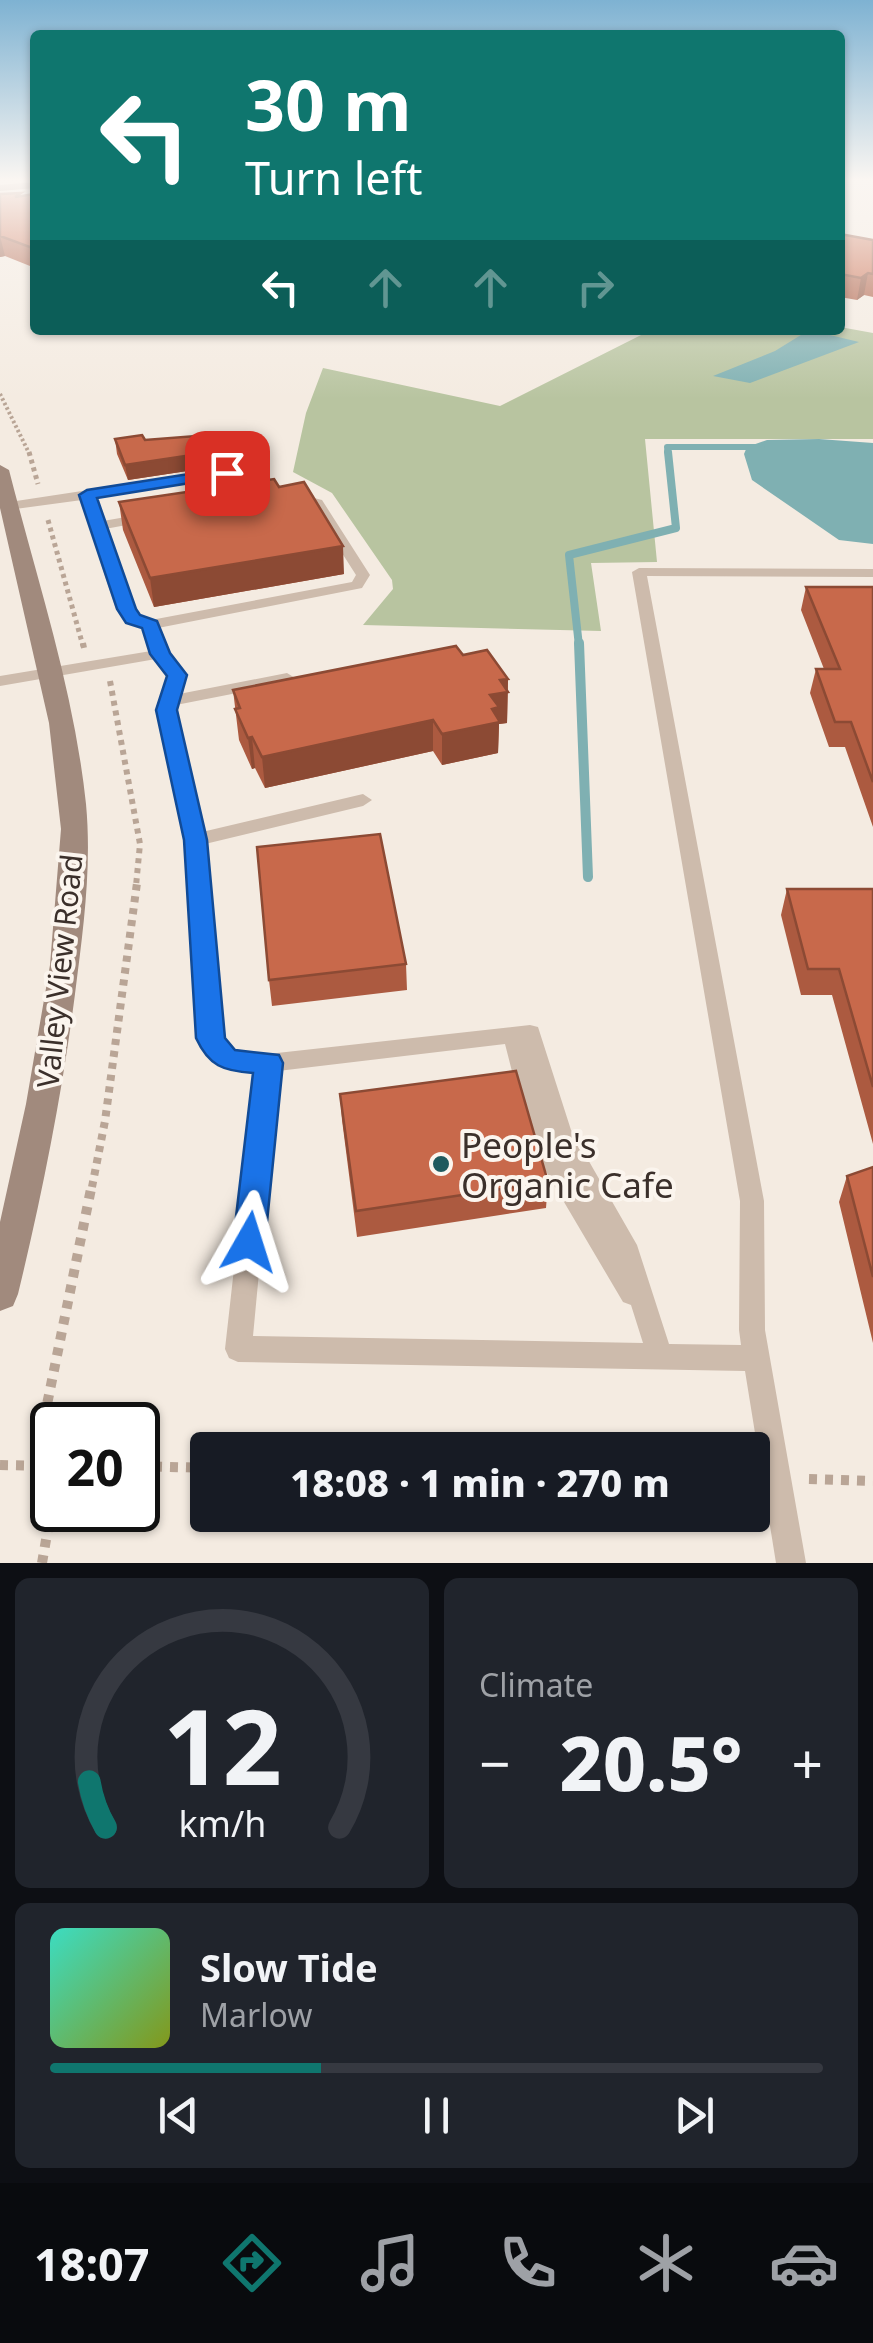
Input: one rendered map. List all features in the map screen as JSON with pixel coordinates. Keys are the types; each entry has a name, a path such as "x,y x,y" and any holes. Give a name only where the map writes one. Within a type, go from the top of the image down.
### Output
{"main road":[{"name":"Valley View Road","path":"0,470 48,673 73,804 70,926 48,1088 0,1294"}],"lane":[{"path":"8,506 227,473"},
{"path":"87,495 126,609 133,619 150,625 338,591 363,580 316,503 281,498"},
{"path":"100,526 156,516"},
{"path":"791,1563 752,1330 752,1201 639,572 873,572"},
{"path":"150,625 160,654 177,675 166,710 196,840 210,1038 216,1050 229,1060 268,1063 513,1034 542,1146 641,1306 660,1356"},
{"path":"0,681 160,654"},
{"path":"169,701 287,678"},
{"path":"196,840 363,800"},
{"path":"268,1063 238,1349 757,1358"}],"path":[{"path":"0,1465 30,1466"},
{"path":"160,1467 190,1467"},
{"path":"778,1478 873,1480"},
{"path":"42,1563 47,1532"}],"green space":[{"path":"845,328 873,333 873,439 645,439 657,562 591,563 601,631 363,625 393,589 392,580 332,493 293,472 306,413 323,368 500,406 641,335 845,335"}],"water":[{"path":"801,335 830,335 859,342 750,383 713,376 775,351"},
{"path":"767,440 873,443 873,544 839,540 752,480 744,454 747,447"}],"building":[{"path":"845,253 873,253 873,274 861,278 845,275"},
{"path":"142,435 145,440 209,435 219,451 125,465 115,439"},
{"path":"274,479 279,487 304,482 343,546 150,578 119,502"},
{"path":"806,587 873,587 873,782 851,722 835,722 816,669 840,669"},
{"path":"456,646 463,655 487,650 508,679 500,680 508,692 490,695 499,707 492,709 500,722 442,734 433,720 262,757 235,709 240,708 233,690"},
{"path":"380,834 406,964 269,980 257,847"},
{"path":"787,889 873,889 873,1087 839,969 808,969"},
{"name":"People's Organic Cafe","path":"516,1071 548,1182 356,1211 340,1094"},
{"path":"873,1167 873,1277 847,1176"}],"waterway":[{"path":"668,455 667,447 762,447"},
{"path":"579,646 569,555 676,528 668,452"},
{"path":"579,643 588,877"}],"place":[{"name":"People's Organic Cafe","path":"441,1164"}],"route":[{"path":"227,473 87,495 126,609 133,619 150,625 160,654 177,675 166,710 196,840 210,1038 216,1050 229,1060 268,1063 249,1242"}]}
